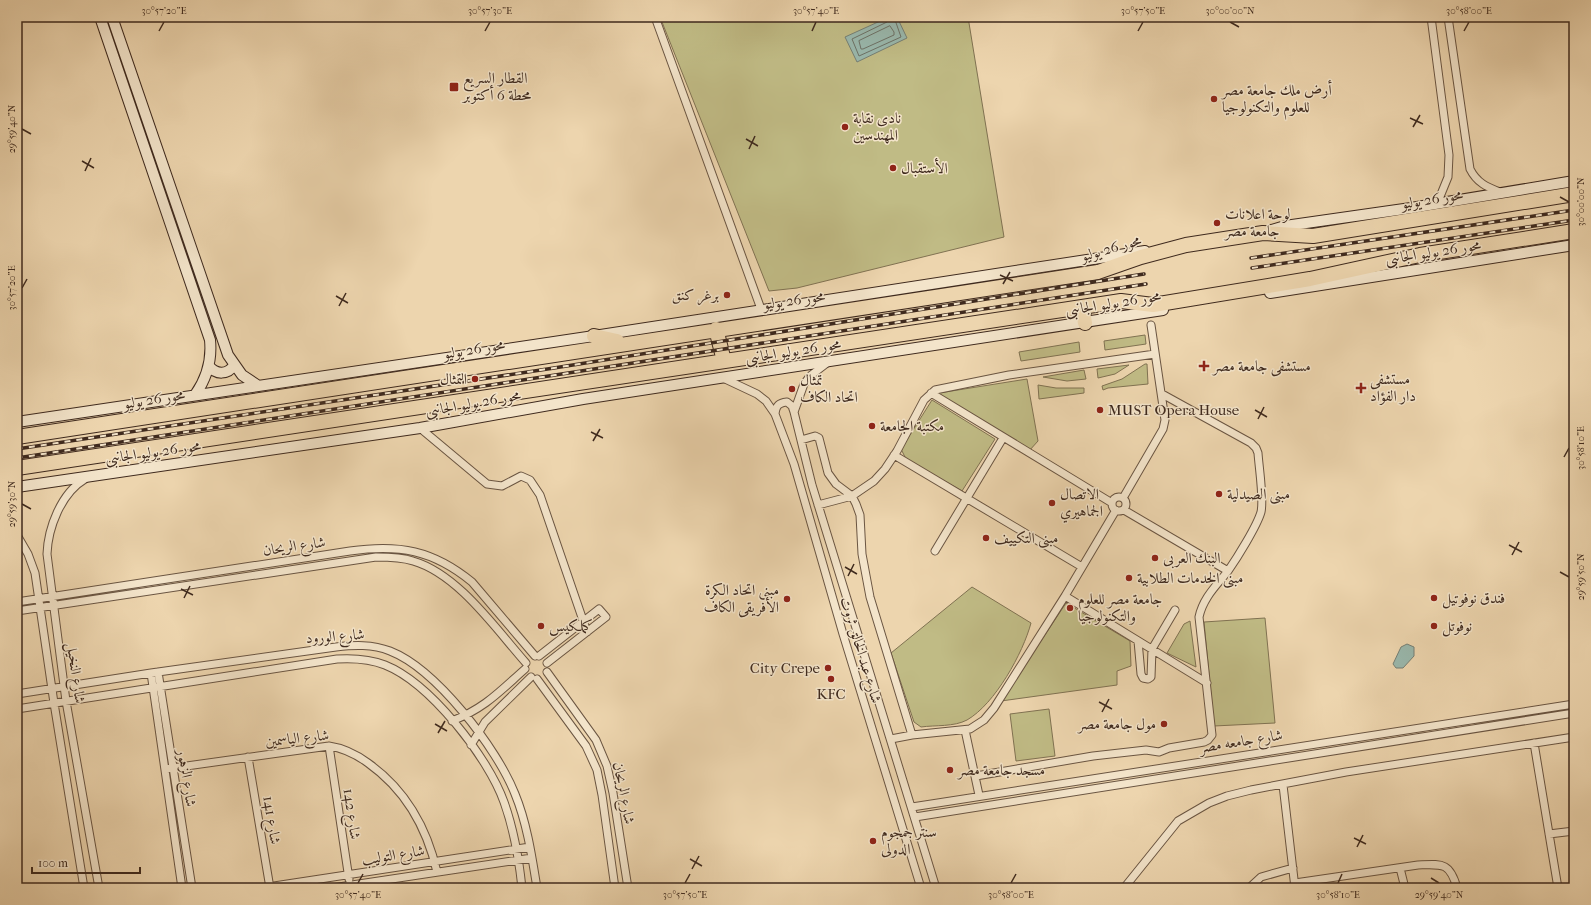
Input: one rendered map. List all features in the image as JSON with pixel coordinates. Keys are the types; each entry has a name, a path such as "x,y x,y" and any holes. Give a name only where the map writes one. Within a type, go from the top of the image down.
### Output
{"highway":[{"name":"محور 26 يوليو","path":"17,437 716,329 1042,274 1098,272 1141,256 1186,245 1263,233 1312,236 1574,194"},
{"path":"17,468 1121,301 1152,305 1253,291 1420,255 1574,231"},
{"path":"1082,307 1085,323"},
{"path":"716,329 724,361"},
{"path":"594,336 625,343"}],"main road":[{"path":"100,17 210,340 209,366 204,381 195,395"},
{"path":"112,17 228,355 242,375 257,385"},
{"path":"1263,233 1284,226 1437,204 1574,180"},
{"name":"محور 26 يوليو الجانبى","path":"17,487 420,428 583,399 1085,323 1253,291 1574,245"},
{"path":"18,421 594,336 761,309 1042,274"},
{"path":"209,366 217,373 223,373 230,370 234,365"}],"street":[{"path":"655,17 761,309"},
{"path":"1432,17 1449,155 1448,177 1437,204"},
{"path":"1448,17 1470,169 1473,175 1483,185 1500,192"},
{"path":"1123,498 1163,429 1165,420 1151,325"},
{"path":"818,505 852,496 874,481 894,455 924,400 931,393 940,389 1009,375 1155,354"},
{"path":"794,412 796,402 804,384 810,376 829,361"},
{"name":"شارع عبد الخالق ثروت","path":"723,378 757,394 766,401 775,414 794,464 843,634 921,888"},
{"path":"931,393 1112,503 1116,510"},
{"path":"976,776 1093,756 1146,750 1159,752 1169,748 1208,740 1212,732 1199,617 1201,607 1206,597 1228,571 1262,511 1256,448 1248,441 1162,394"},
{"path":"775,414 776,407 780,403 787,402 792,406 794,412"},
{"name":"شارع عبد الخالق ثروت","path":"794,412 818,505 912,806 936,888"},
{"path":"420,428 487,484 502,486 521,476 530,480 540,495 587,632"},
{"path":"801,440 814,436 819,438 828,473 836,484 852,496 860,516 862,554 870,597 912,735"},
{"path":"935,551 1003,438"},
{"path":"894,455 1082,567"},
{"name":"شارع النخيل","path":"92,475 78,483 68,496 52,525 48,541 47,554 66,701 99,888"},
{"path":"1112,503 1117,497 1123,498"},
{"path":"1123,498 1126,505 1124,510"},
{"path":"1116,510 1124,510 1228,571"},
{"path":"891,739 912,735 965,730 979,724 994,708 1065,596 1116,510"},
{"name":"شارع النخيل","path":"17,535 32,563 39,598 54,704 84,888"},
{"name":"شارع الريحان","path":"17,602 376,547 416,551 435,558 448,565 472,582 537,656"},
{"name":"شارع الريحان","path":"17,611 376,557 393,557 413,561 443,574 463,592 525,666"},
{"path":"430,568 435,558"},
{"path":"1065,596 1207,683"},
{"path":"452,721 465,716 486,704 525,666 530,658 537,656 599,609 606,617 547,663"},
{"path":"1138,641 1141,674 1143,678 1148,679 1151,677 1152,673 1152,649 1175,610"},
{"name":"شارع الورود","path":"17,694 154,672 325,648 354,645 372,646 389,651 405,658 429,676 478,731 499,760 508,777 521,809 530,847 537,888"},
{"path":"325,648 326,660"},
{"path":"298,652 300,664"},
{"path":"537,656 547,663"},
{"name":"شارع الورود","path":"17,708 54,704 156,686 326,660 353,658 369,660 392,668 421,688 452,721 481,757 498,786 509,818 517,849 522,888"},
{"path":"471,745 478,731 493,713 534,678 543,677 547,672 547,663"},
{"path":"525,666 534,678"},
{"name":"شارع الزهور","path":"154,672 165,769 182,888"},
{"name":"شارع الريحان","path":"547,672 596,740 610,773 628,888"},
{"name":"شارع الريحان","path":"534,678 586,746 597,770 615,888"},
{"name":"شارع الزهور","path":"156,686 173,768 192,888"},
{"name":"شارع جامعه مصر","path":"912,806 1574,704"},
{"name":"شارع جامعه مصر","path":"915,817 1574,713"},
{"path":"965,730 979,795"},
{"path":"1124,888 1178,821 1209,803 1227,796 1346,772 1574,737"},
{"path":"1534,743 1558,888"},
{"name":"شارع الياسمين","path":"165,769 329,746 338,747 364,760 396,787 420,821 435,861 437,872"},
{"name":"شارع 142","path":"329,746 350,885"},
{"name":"شارع 141","path":"248,757 269,887"},
{"path":"1283,785 1295,885 1418,864 1443,865 1451,871 1457,888"},
{"path":"602,795 613,793"},
{"path":"1548,834 1574,831"},
{"name":"شارع التوليب","path":"261,888 530,847"},
{"name":"شارع التوليب","path":"332,888 532,858"},
{"path":"1249,888 1261,877 1293,868"},
{"path":"1400,868 1405,888"}],"shaded area":[{"name":"نادى نقابة المهندسين","path":"660,17 968,17 1004,237 797,288 769,291"},
{"path":"1145,335 1146,344 1105,350 1104,341"},
{"path":"1079,342 1080,352 1021,361 1019,352"},
{"path":"1147,364 1148,384 1108,388 1103,390 1102,386 1122,379"},
{"path":"1129,365 1115,374 1098,378 1097,369"},
{"path":"1084,370 1086,379 1067,381 1043,377"},
{"path":"1027,379 1038,441 1029,451 938,395 939,393"},
{"path":"1038,385 1056,388 1084,388 1084,393 1039,399"},
{"path":"932,400 995,439 962,491 906,459 901,449"},
{"path":"972,587 1031,623 1022,649 1015,663 988,702 967,720 956,724 921,727 914,722 891,653"},
{"path":"1066,603 1130,641 1131,666 1117,671 1117,685 1001,701"},
{"path":"1265,618 1275,723 1214,726 1204,622"},
{"path":"1190,621 1196,667 1167,653 1184,624"},
{"path":"1049,709 1055,756 1016,761 1010,714"}],"water":[{"path":"889,17 897,17 907,38 857,62 845,37"},
{"path":"1407,644 1414,647 1414,656 1403,668 1396,668 1393,664 1401,647"}],"railway":[{"path":"1251,258 1574,210"},
{"path":"1252,268 1574,220"},
{"path":"17,449 554,368 1144,274"},
{"path":"17,458 1146,284"}],"place":[{"name":"القطار السريع محطة 6 أكتوبر","path":"454,87"},
{"name":"أرض ملك جامعة مصر للعلوم والتكنولوجيا","path":"1214,99"},
{"name":"نادى نقابة المهندسين","path":"845,127"},
{"name":"الأستقبال","path":"893,168"},
{"name":"لوحة اعلانات جامعة مصر","path":"1217,223"},
{"name":"برغر كنق","path":"727,295"},
{"name":"مستشفى جامعة مصر","path":"1204,366"},
{"name":"التمثال","path":"475,379"},
{"name":"مستشفى دار الفؤاد","path":"1361,388"},
{"name":"تمثال اتحاد الكاف","path":"792,389"},
{"name":"MUST Opera House","path":"1100,410"},
{"name":"مكتبة الجامعة","path":"872,426"},
{"name":"مبنى الصيدلية","path":"1219,494"},
{"name":"الاتصال الجماهيري","path":"1052,503"},
{"name":"مبنى التكييف","path":"986,538"},
{"name":"البنك العربى","path":"1155,558"},
{"name":"مبنى الخدمات الطلابية","path":"1129,578"},
{"name":"فندق نوفوتيل","path":"1434,598"},
{"name":"مبنى اتحاد الكرة الأفريقى الكاف","path":"787,599"},
{"name":"جامعة مصر للعلوم والتكنولوجيا","path":"1070,608"},
{"name":"كملكيس","path":"541,626"},
{"name":"نوفوتل","path":"1434,626"},
{"name":"City Crepe","path":"828,668"},
{"name":"KFC","path":"831,679"},
{"name":"مول جامعة مصر","path":"1164,724"},
{"name":"مسجد جامعة مصر","path":"950,770"},
{"name":"سنتر جمجوم الدولى","path":"873,841"}]}
